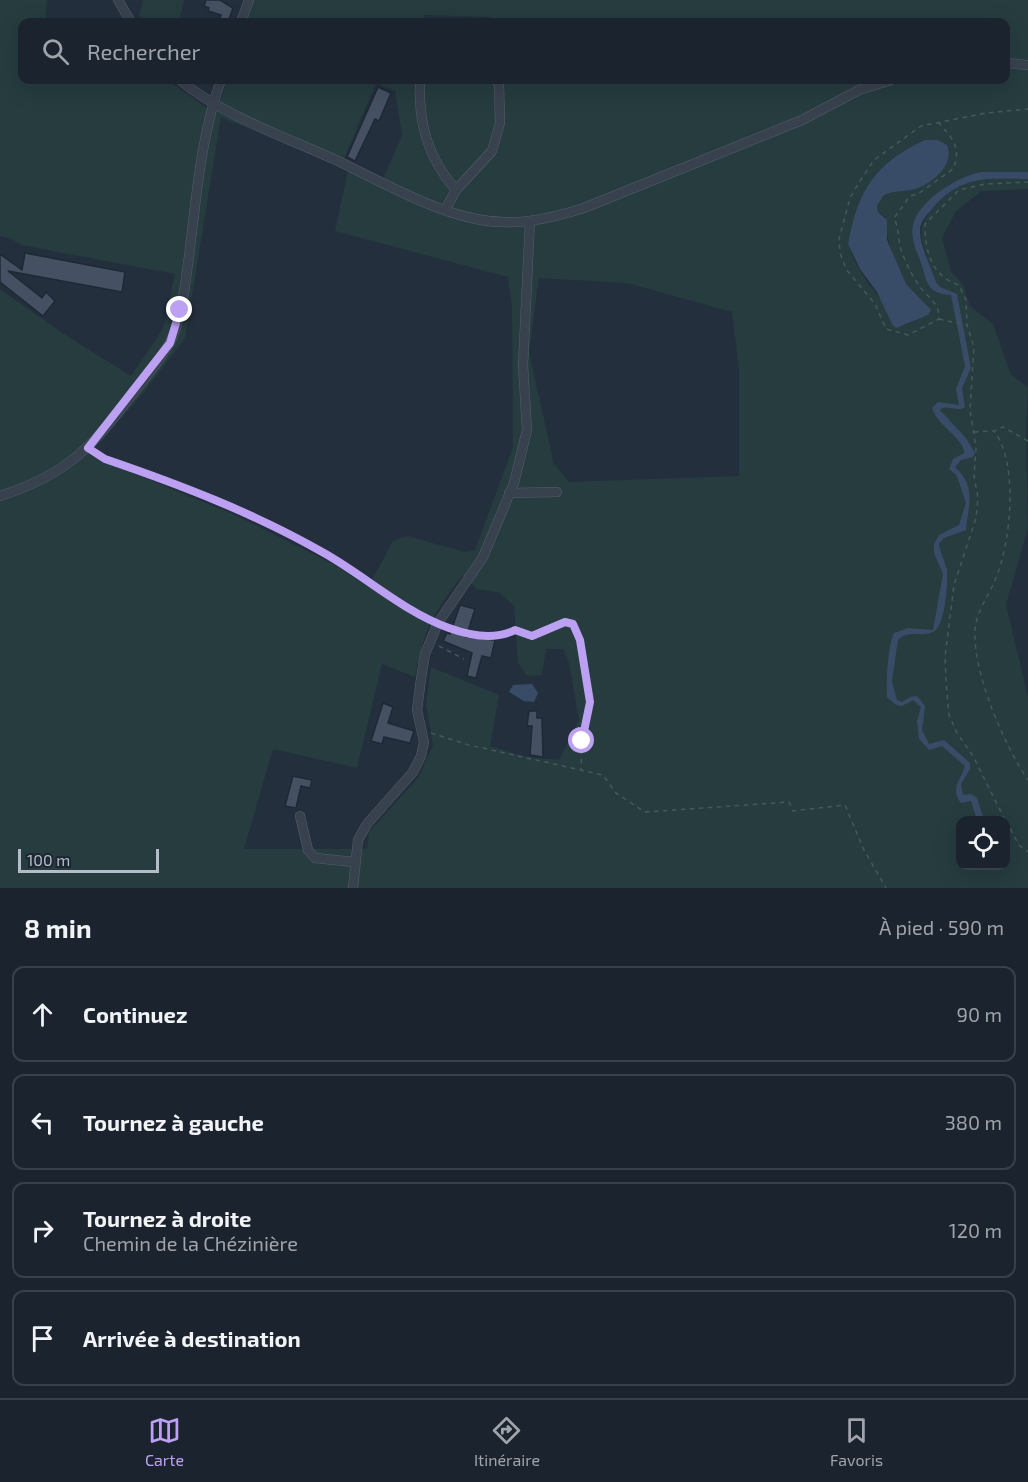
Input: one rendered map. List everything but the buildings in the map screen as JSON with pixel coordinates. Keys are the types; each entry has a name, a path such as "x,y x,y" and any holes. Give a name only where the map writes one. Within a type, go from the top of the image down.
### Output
{"street":[{"path":"118,0 129,18"},
{"path":"242,18 249,0"},
{"path":"1010,63 1028,65"},
{"path":"186,84 213,101 445,210 484,220 530,221 584,208 802,120 859,90 878,84"},
{"path":"0,496 23,489 56,472 88,448 170,343 176,327 213,101 219,84"},
{"path":"420,84 419,111 430,150 444,177 456,190"},
{"path":"445,210 456,190 492,151 500,123 498,84"},
{"path":"353,888 358,840 367,824 413,772 421,756 424,742 417,710 421,679 430,642 438,623 483,557 509,493 527,430 523,365 530,221"},
{"path":"509,493 557,492"},
{"path":"300,816 308,850 315,858 354,862"}],"path":[{"path":"967,325 939,319 908,335 886,329 875,304 846,269 839,239 850,198 874,160 921,126 986,113 1028,109"},
{"path":"938,122 957,149 953,169 918,194 910,196 894,218 904,257 919,286 936,304 939,319"},
{"path":"1003,816 973,756 957,733 949,715 945,657 954,585 976,518 978,498 974,476 976,448 970,410 974,347 967,325 966,300 959,285 945,281 937,274 925,237 925,224 959,190 984,184 1028,182"},
{"path":"973,432 1003,427 1028,441"},
{"path":"994,430 1002,441 1006,464 1010,530 995,581 981,603 975,630 977,652 987,693 1002,735 1013,758 1028,780"},
{"path":"88,448 105,459 234,506 324,553 438,623 466,633 501,637 515,630 532,636 565,622 573,624 580,640 590,702 582,741 580,769"},
{"path":"430,642 464,659"},
{"path":"422,730 469,745 603,775 616,793 645,812 789,802 793,811 845,805 864,850 886,888"},
{"path":"1010,830 1019,845 1028,852"}],"green space":[{"path":"0,0 47,0 45,18 18,18 18,84 173,84 216,114 226,84 376,84 341,166 221,117 185,338 144,392 89,455 235,515 335,565 368,587 393,541 407,536 465,552 475,550 513,447 512,306 508,277 335,231 348,171 380,186 402,135 395,91 378,84 1010,84 1010,18 491,18 424,15 424,18 247,18 253,0 1028,0 1028,189 982,191 956,211 942,238 951,271 963,285 970,306 993,324 1011,375 1028,387 1026,434 1028,528 1006,605 1028,697 1028,888 0,888 0,289 64,334 131,376 163,329 175,274 21,245 12,239 0,236","holes":["925,140 938,140 947,145 926,182 916,188 885,195 877,206 878,212 885,217 889,243 898,268 921,306 922,316 906,325 872,288 858,267 848,244 858,208 872,180 893,158","953,182 963,184 949,193 928,214 921,232 924,250 936,282 950,295 934,292 923,271 915,235 918,216 931,200","539,278 627,283 732,312 739,370 739,476 569,482 554,464 529,352","463,575 477,589 500,593 514,606 518,663 527,676 542,675 546,649 563,649 569,663 579,720 559,760 527,757 490,746 499,695 431,667 426,705 433,745 418,778 369,832 367,849 244,849 273,749 357,768 382,664 415,677 422,646 431,622"]},
{"path":"143,0 184,0 180,18 141,18 139,15"}],"water":[{"path":"925,140 938,140 947,145 948,159 941,172 929,182 915,189 883,196 877,206 878,212 887,220 887,240 906,284 931,310 928,315 896,328 877,292 860,269 848,244 857,208 872,180 893,158"},
{"path":"1028,172 1028,179 999,178 964,184 943,198 924,218 920,229 923,249 936,282 940,287 957,294 971,368 962,388 965,407 959,409 946,407 940,410 966,438 975,453 973,457 961,460 955,467 962,474 969,489 966,530 944,538 939,543 947,570 943,614 937,629 933,632 911,634 898,640 892,681 897,700 902,702 917,696 925,706 922,730 929,744 944,740 970,763 970,769 961,784 963,795 971,794 977,798 983,816 976,816 971,801 961,803 956,793 957,784 965,766 942,746 929,750 919,739 917,721 921,707 913,700 902,706 896,705 887,697 889,654 894,633 908,628 933,630 943,574 934,553 934,544 939,535 959,525 966,503 957,476 949,469 953,459 964,453 963,448 935,415 932,408 938,402 959,405 956,389 965,366 951,295 938,293 930,287 913,241 912,231 917,216 931,198 951,184 972,174"},
{"path":"532,684 538,693 534,702 524,701 509,692 513,685"}],"route":[{"path":"180,310 170,343 102,433 88,448 105,459 188,487 234,506 324,553 408,607 448,628 466,633 501,637 515,630 532,636 565,622 573,624 580,640 590,702 582,741"}]}
